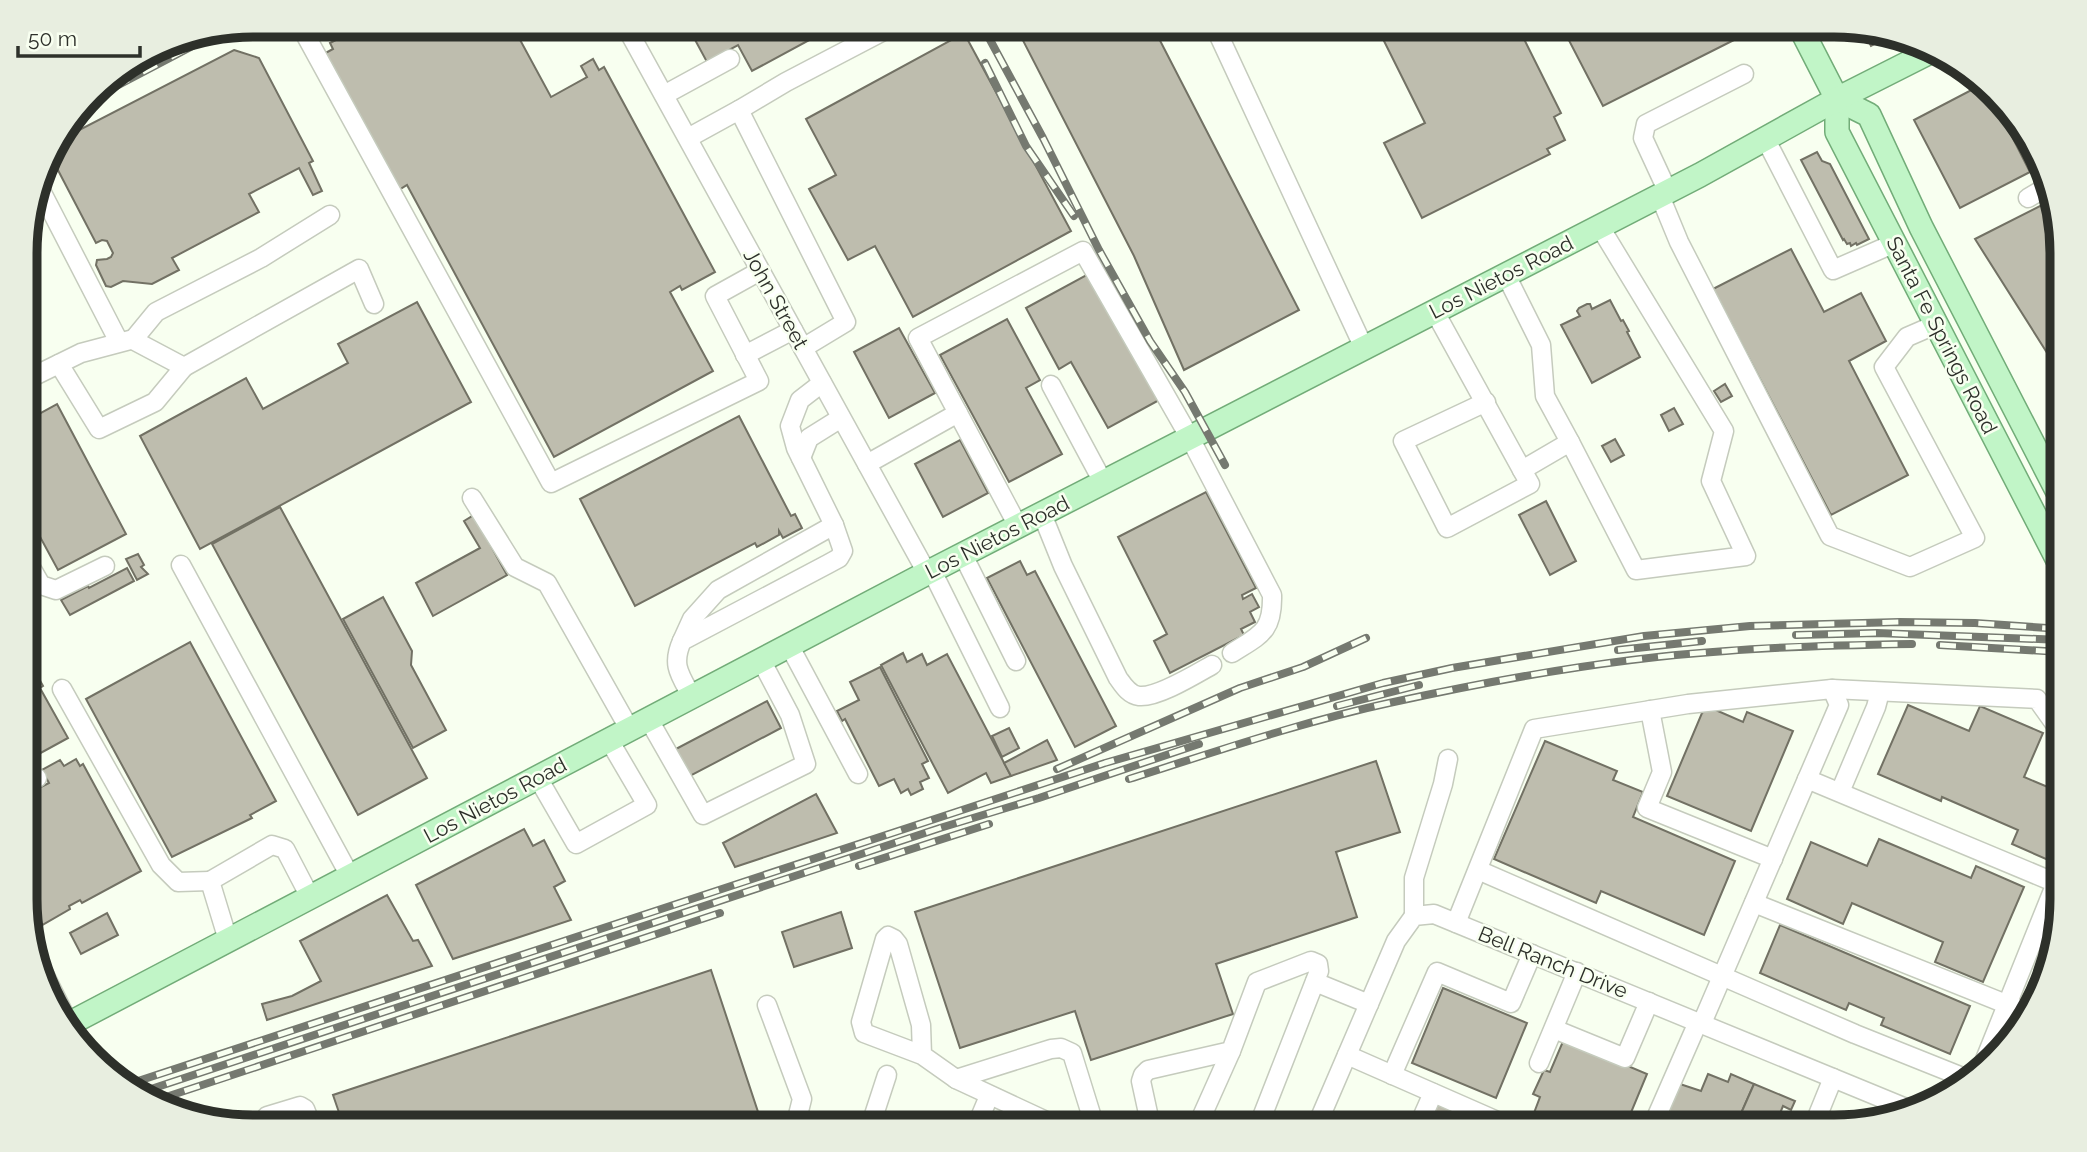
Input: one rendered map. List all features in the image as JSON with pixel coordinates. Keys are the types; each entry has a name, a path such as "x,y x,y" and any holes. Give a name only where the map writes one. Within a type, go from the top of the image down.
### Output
{"main road":[{"name":"Santa Fe Springs Road","path":"1806,37 1838,99 1837,132 2050,545"},
{"name":"Los Nietos Road","path":"74,1021 929,572 1664,194 1922,56"},
{"name":"Santa Fe Springs Road","path":"1838,99 1869,115 1921,227 2050,477"},
{"path":"1937,324 1964,312"}],"street":[{"path":"307,37 551,484 759,381 715,296 760,271"},
{"name":"John Street","path":"632,37 841,418 929,572 1000,708"},
{"path":"688,138 871,37"},
{"path":"1220,37 1364,348"},
{"path":"664,94 730,59"},
{"path":"1744,74 1646,124 1643,138 1679,242 1830,536 1910,567 1975,538 1884,367 1908,337 1937,324"},
{"path":"739,110 846,322 803,348"},
{"path":"1766,140 1833,270 1895,243"},
{"path":"2028,198 2041,190"},
{"path":"44,196 126,341 184,367"},
{"path":"37,375 80,353 126,341 156,312 261,258 330,215"},
{"path":"1506,275 1541,345 1545,396 1636,570 1746,556 1711,481 1724,432 1600,227"},
{"path":"1018,526 918,338 1083,251 1190,438 1272,595 1272,612 1265,632 1232,653"},
{"path":"59,364 99,429 155,401 184,367 359,269 374,304"},
{"path":"1434,312 1486,402 1530,484 1447,528 1403,441 1486,402"},
{"path":"745,355 793,330"},
{"path":"682,641 839,558 843,551 834,525 801,458 790,426 800,400 822,383"},
{"path":"1051,385 1103,482"},
{"path":"867,464 958,413"},
{"path":"801,458 809,438 841,418"},
{"path":"1522,470 1570,442"},
{"path":"472,498 515,567 547,583 639,725 703,815 806,764 790,715 761,660"},
{"path":"1042,514 1063,566 1118,678 1129,692 1140,697 1153,694 1212,665"},
{"path":"692,696 677,668 676,655 692,619 718,590 834,525"},
{"path":"963,555 1016,661"},
{"path":"181,565 350,876"},
{"path":"37,578 41,585 56,590 105,566"},
{"path":"789,645 858,774"},
{"path":"62,689 161,865 178,882 210,881 272,845 285,849 310,897"},
{"path":"1658,1115 1723,975 1839,705 1832,689"},
{"path":"1456,923 1534,729 1688,704 1832,689 2037,699 2050,717"},
{"path":"1840,792 1877,706 1880,692"},
{"path":"1650,710 1662,772 1647,808 1773,859"},
{"path":"537,778 576,844 647,805 609,740"},
{"path":"1321,1115 1396,941 1414,916 1415,878 1443,785 1448,759"},
{"path":"1807,779 2050,879"},
{"path":"1478,870 1855,1034 1958,1076"},
{"path":"210,881 228,940"},
{"path":"1754,903 2019,1010"},
{"path":"1989,1050 2050,904"},
{"name":"Bell Ranch Drive","path":"1414,916 1434,914 1899,1105"},
{"path":"922,1055 921,1025 898,944 888,936 874,974 861,1028 869,1036 922,1055 956,1079 1032,1115"},
{"path":"1392,1075 1437,972 1511,1003 1532,954"},
{"path":"1202,1115 1231,1051 1256,982 1311,961 1318,964 1319,971 1263,1115"},
{"path":"1539,1063 1577,972"},
{"path":"1315,982 1369,1004"},
{"path":"1554,1029 1625,1058 1649,1002"},
{"path":"767,1005 803,1099 798,1115"},
{"path":"956,1079 1061,1048 1072,1053 1091,1115"},
{"path":"1148,1115 1141,1081 1143,1074 1149,1070 1231,1051"},
{"path":"1347,1055 1483,1115"},
{"path":"874,1115 887,1075"},
{"path":"1818,1115 1833,1078"},
{"path":"1423,1115 1433,1093"},
{"path":"981,1115 989,1096"},
{"path":"270,1115 300,1105 307,1115"}],"building":[{"path":"342,37 518,37 551,97 587,77 581,66 593,59 599,70 604,67 715,272 682,290 680,286 670,292 713,371 554,457 407,185 394,193 320,56 333,49 330,43"},
{"path":"693,37 815,37 752,71 738,45 707,62"},
{"path":"957,37 966,37 1071,231 913,317 875,246 848,260 809,189 836,175 806,119"},
{"path":"1021,37 1158,37 1299,310 1184,370 1134,256"},
{"path":"1382,37 1523,37 1561,113 1554,117 1565,140 1547,149 1550,154 1422,218 1384,143 1425,123"},
{"path":"1567,37 1732,37 1734,40 1603,106"},
{"path":"234,50 259,58 313,161 309,163 322,191 313,195 299,168 249,194 259,212 172,258 179,270 152,284 123,281 111,287 106,286 96,265 97,260 107,259 113,253 107,241 96,243 55,165 73,133"},
{"path":"1974,89 2002,116 2030,172 1960,208 1914,120"},
{"path":"1817,152 1822,161 1830,164 1869,239 1851,246 1843,240 1801,160"},
{"path":"2044,204 2050,238 2050,358 1975,239"},
{"path":"1791,249 1824,312 1861,293 1886,341 1849,361 1908,475 1831,515 1713,289"},
{"path":"1092,272 1161,399 1108,428 1071,362 1059,369 1026,308"},
{"path":"1610,300 1629,331 1627,332 1640,357 1592,383 1561,325 1580,316 1577,311 1579,308 1590,304 1592,309"},
{"path":"417,302 471,402 200,549 140,436 246,378 263,409 348,363 338,344"},
{"path":"1007,319 1040,380 1026,388 1062,454 1009,482 940,355"},
{"path":"899,328 935,393 889,418 854,352"},
{"path":"1725,384 1732,396 1721,402 1714,391"},
{"path":"57,404 126,534 58,570 37,531 37,415"},
{"path":"1674,408 1683,424 1669,431 1661,415"},
{"path":"739,416 791,516 795,514 802,528 783,538 779,531 779,535 757,547 755,543 635,606 580,499"},
{"path":"1615,439 1624,455 1611,462 1602,446"},
{"path":"960,440 988,493 943,517 915,464"},
{"path":"1206,492 1256,588 1242,595 1243,599 1252,594 1259,607 1250,612 1255,622 1241,629 1244,635 1170,673 1154,641 1167,634 1118,537"},
{"path":"1546,501 1576,561 1550,575 1519,515"},
{"path":"280,507 427,778 358,815 212,544"},
{"path":"474,515 507,575 433,616 416,583 480,548 464,521"},
{"path":"138,554 144,565 141,567 148,574 137,580 126,559"},
{"path":"1020,561 1027,575 1035,571 1116,726 1075,747 987,578"},
{"path":"127,568 134,581 70,615 61,600"},
{"path":"383,597 412,651 411,665 446,730 413,748 343,619"},
{"path":"190,642 276,801 250,815 252,818 172,857 86,699"},
{"path":"903,653 907,662 922,654 927,665 947,654 1011,776 991,783 986,773 948,793 881,665"},
{"path":"880,667 928,761 922,764 929,778 920,782 923,789 911,795 908,789 901,793 894,779 879,786 845,719 842,721 837,711 859,700 850,682"},
{"path":"37,678 68,738 37,755"},
{"path":"767,701 781,728 688,777 674,750"},
{"path":"1908,705 1969,731 1980,706 2043,733 2024,777 2050,788 2050,861 2012,844 2018,830 1942,797 1941,801 1878,774"},
{"path":"1711,708 1743,722 1747,712 1793,731 1751,831 1667,796 1702,713"},
{"path":"1009,728 1019,748 1002,757 992,736"},
{"path":"1047,740 1057,760 1011,776 1004,763"},
{"path":"1545,741 1617,771 1613,780 1643,792 1633,817 1735,861 1704,935 1601,891 1596,903 1494,859"},
{"path":"76,759 80,766 83,764 141,871 82,903 80,900 69,906 70,909 39,927 37,789 49,783 42,770 60,760 64,766"},
{"path":"1376,761 1400,832 1336,852 1357,917 1216,964 1233,1014 1091,1060 1075,1011 960,1048 915,912"},
{"path":"816,794 837,833 735,867 723,843"},
{"path":"524,829 533,846 544,840 565,881 554,887 571,920 453,959 416,885"},
{"path":"1879,839 1971,878 1976,866 2024,887 1983,982 1935,962 1943,942 1852,903 1843,924 1787,899 1811,842 1867,866"},
{"path":"387,895 413,941 418,940 432,966 267,1020 262,1004 292,996 321,981 300,941"},
{"path":"841,912 852,948 794,967 782,932"},
{"path":"107,913 118,935 81,954 70,933"},
{"path":"1780,925 1970,1006 1950,1054 1881,1025 1884,1018 1849,1003 1846,1010 1760,973"},
{"path":"711,970 759,1115 340,1115 333,1095"},
{"path":"1443,988 1527,1023 1496,1098 1412,1063"},
{"path":"1564,1039 1647,1074 1630,1115 1539,1115 1534,1113 1540,1097 1533,1094 1544,1070 1550,1072"},
{"path":"1708,1074 1728,1082 1731,1074 1754,1084 1740,1115 1667,1115 1680,1084 1701,1091"},
{"path":"1754,1084 1795,1101 1791,1110 1783,1106 1779,1115 1740,1115"},
{"path":"1437,1103 1466,1115 1432,1115"}],"railway":[{"path":"988,37 1099,250 1150,341 1185,392 1225,465"},
{"path":"113,88 196,44"},
{"path":"985,63 1026,146 1074,216"},
{"path":"137,1081 1105,763 1383,683 1452,668 1644,636 1750,626 1900,622 2050,628"},
{"path":"1796,635 1877,633 2050,640"},
{"path":"1057,769 1240,688 1303,667 1366,638"},
{"path":"1618,650 1702,641"},
{"path":"1129,779 1323,719 1514,678 1684,654 1749,649 1912,644"},
{"path":"1940,645 2050,651"},
{"path":"1337,706 1419,685"},
{"path":"151,1089 1199,744"},
{"path":"859,866 989,824"},
{"path":"166,1097 720,913"}]}
